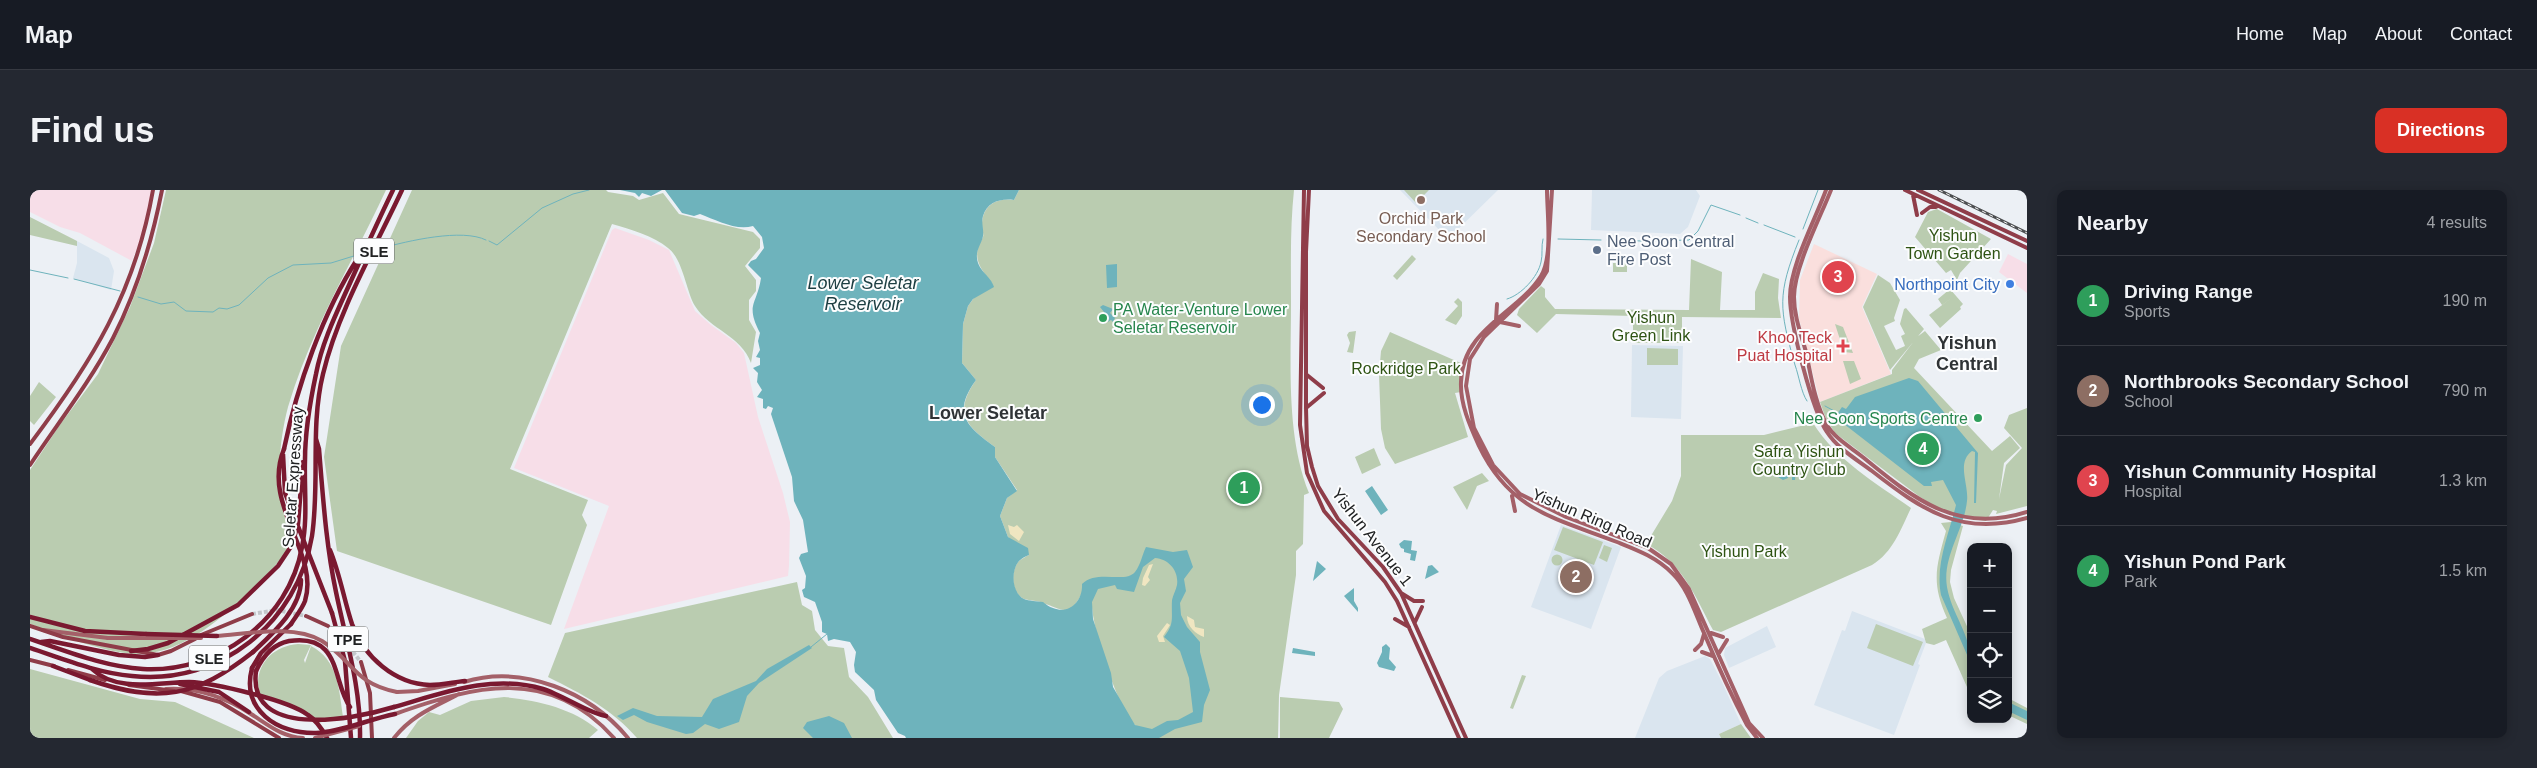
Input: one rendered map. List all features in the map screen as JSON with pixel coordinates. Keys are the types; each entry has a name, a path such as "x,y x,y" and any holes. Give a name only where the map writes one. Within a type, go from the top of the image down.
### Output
{"highway":[{"name":"Seletar Expressway","path":"40,642 113,664 144,669 176,667 198,662 238,642 256,629 274,609 286,591 297,566 305,529 305,459 316,372 325,342 364,248 393,190"},
{"name":"Seletar Expressway","path":"91,668 146,677 177,674 216,663 235,654 261,634 287,603 301,578 312,534 317,404 332,344 402,190"},
{"name":"TPE","path":"351,738 345,662 332,613 285,493 284,449 292,411 318,340 331,308 364,248"},
{"name":"TPE","path":"315,437 319,449 327,542 336,592 352,658 359,708 360,738"},
{"path":"284,449 278,470 280,493 286,516 307,572 304,602 291,624 260,653 254,670 250,692 255,707 264,718 275,725 296,731 316,733 395,714"},
{"path":"131,651 148,650 168,643 238,605 278,566 292,545 298,524 301,467 305,459"},
{"path":"327,542 353,626 378,662 399,678 416,683 432,685 465,681"},
{"path":"53,666 129,692 169,694 194,688 215,678 253,652 280,625 299,592 301,578"},
{"path":"30,618 99,633 217,636"},
{"path":"30,639 132,656 158,655"},
{"path":"350,707 346,702 334,662 326,651 311,643 292,641 276,646 263,657 254,670 256,691 262,706 269,715 283,723 298,726 327,726 468,686 494,683 520,684 561,695 598,715 606,716"},
{"path":"30,648 91,668 99,674 125,682 145,685 198,683 280,702 307,714 327,738"},
{"path":"177,683 219,692 249,712"}],"main road":[{"path":"30,444 81,374 112,322 135,265 146,228 153,190"},
{"path":"30,465 93,371 123,316 145,260 162,190"},
{"name":"Yishun Avenue 1","path":"1304,190 1300,425 1307,472 1324,511 1385,582 1411,628 1458,738"},
{"name":"Yishun Avenue 1","path":"1309,190 1306,252 1307,446 1318,486 1338,520 1383,567 1402,593 1466,738"},
{"name":"Yishun Ring Road","path":"1547,190 1545,265 1535,283 1505,313 1474,352 1468,366 1466,386 1474,428 1493,465 1516,491 1532,502 1566,517 1640,545 1662,557 1684,581 1709,632 1717,657 1746,725 1758,738"},
{"name":"Yishun Ring Road","path":"1505,313 1539,284 1547,271 1552,190"},
{"path":"1826,190 1793,274 1790,290 1792,315 1818,409 1827,433 1839,446 1923,508 1964,523 1997,524 2027,518"},
{"path":"1831,190 1797,276 1794,296 1796,318 1818,409 1832,431 1877,468 1921,501 1952,518 1996,519 2027,512"},
{"path":"1905,190 2027,248"},
{"path":"1918,190 2027,242"},
{"path":"1912,194 1917,214"},
{"path":"1922,213 1931,207 1940,208"},
{"path":"1497,304 1498,321 1519,326"},
{"name":"Yishun Ring Road","path":"1498,321 1477,339 1470,349 1463,364 1461,386 1466,414 1487,462 1511,494 1524,504 1548,516 1628,546 1660,561 1682,585 1704,634 1749,723 1763,738"},
{"path":"1306,408 1323,390 1307,375"},
{"path":"55,411 61,409 64,414"},
{"path":"1877,468 1877,475"},
{"path":"1511,494 1515,511"},
{"path":"1402,593 1414,601 1423,601"},
{"path":"1415,622 1422,607"},
{"path":"30,626 63,637 158,655 252,614"},
{"path":"306,616 328,626"},
{"path":"1395,619 1411,628"},
{"path":"43,630 108,638 160,639 290,632 307,635 321,641 335,651 364,680 378,688 397,692 418,691 465,681 515,677 538,681 573,694 606,716 628,738"},
{"path":"1702,652 1717,657 1725,638 1709,632"},
{"path":"1695,650 1701,644 1704,634"},
{"path":"30,660 140,688 200,691 223,699 249,712 282,733 303,738"},
{"path":"361,662 370,693 372,738"},
{"path":"315,738 337,734 461,692 501,687 538,692 581,709 614,738"},
{"path":"161,689 193,693 220,702 279,738"},
{"path":"394,738 412,719 461,692"}],"shaded area":[{"path":"30,190 153,190 147,221 132,261 80,233 60,227 30,212"},
{"path":"1400,190 1498,190 1448,239"},
{"path":"1592,190 1696,190 1700,196 1688,227 1680,234 1591,230"},
{"path":"615,228 649,240 669,250 695,311 736,343 744,353 758,417 783,493 790,522 788,576 564,629 609,506 514,468 612,230"},
{"path":"77,241 109,258 114,271 111,290 73,278 77,263"},
{"name":"Khoo Teck Puat Hospital","path":"1814,244 1877,274 1862,307 1891,374 1820,402 1799,318 1800,280"},
{"path":"2008,254 2027,264 2027,293 1999,272"},
{"path":"1632,345 1683,346 1681,419 1631,417"},
{"path":"1561,525 1621,547 1591,629 1531,607"},
{"path":"1852,611 1925,639 1926,643 1918,664 1920,665 1894,735 1814,705 1842,630 1845,631"},
{"path":"1767,626 1776,647 1729,668 1724,655 1725,648"},
{"path":"1705,656 1710,659 1741,724 1719,734 1721,738 1635,738 1659,678 1667,671"}],"green space":[{"path":"166,190 386,190 320,324 297,379 288,407 283,428 280,461 282,493 293,529 287,550 270,571 240,601 202,631 188,640 158,652 131,654 86,644 30,624 30,470 59,426 98,374 130,307 154,243"},
{"path":"412,190 606,190 608,192 633,196 639,200 663,193 679,214 753,232 760,239 760,248 745,266 756,280 756,291 749,300 749,320 756,332 751,363 740,346 701,314 695,306 681,267 668,248 649,236 612,224 510,469 588,500 582,515 587,525 551,625 337,551 324,457 341,346"},
{"path":"1019,190 1294,190 1291,247 1291,400 1296,448 1309,493 1304,495 1303,544 1296,551 1296,575 1279,695 1278,738 1149,738 1128,717 1121,703 1100,645 1092,610 1092,599 1081,595 1073,607 1064,610 1038,601 1024,599 1016,592 1013,582 1014,570 1019,561 1029,555 1008,537 1000,516 1007,498 1017,490 995,457 995,447 970,425 966,418 964,410 965,401 976,380 962,363 963,324 968,306 976,295 992,283 982,270 977,255 977,250 983,236 984,213 991,204 1001,200 1014,200"},
{"path":"1404,190 1429,190 1416,203"},
{"name":"Yishun Town Garden","path":"1937,209 1991,239 1960,273 1957,280 1951,270 1946,273 1915,237 1928,212"},
{"path":"30,217 77,241 77,246 30,235"},
{"path":"1412,255 1416,259 1397,280 1393,276"},
{"name":"Yishun Green Link","path":"1691,259 1722,272 1720,310 1755,310 1755,292 1763,273 1779,279 1778,298 1781,318 1682,317 1682,343 1633,343 1633,316 1556,314 1537,333 1517,315 1519,309 1541,286 1545,289 1545,297 1555,309 1689,310"},
{"path":"1613,263 1627,263 1627,272 1613,272"},
{"path":"1878,275 1890,283 1900,300 1894,318 1895,321 1884,326 1896,350 1905,346 1901,336 1905,334 1900,324 1904,309 1906,308 1924,329 1890,370 1863,307"},
{"path":"1950,289 1963,304 1960,307 1961,309 1940,328 1929,315 1954,296 1942,305 1938,299"},
{"path":"1458,298 1462,302 1462,316 1456,325 1445,320 1458,306 1454,302"},
{"path":"1835,324 1843,327 1853,353 1844,352"},
{"path":"1356,331 1353,353 1347,352 1350,343 1347,335 1349,332"},
{"path":"1925,331 1941,350 1919,359 1914,368 1992,451 2010,436 2020,448 2004,463 1999,499 2006,465 2022,448 2004,428 2009,415 2027,408 2027,506 1996,514 1997,511 1993,510 1986,521 1944,512 1920,497 1835,433 1826,419 1820,402 1892,374 1892,370 1917,337"},
{"name":"Rockridge Park","path":"1390,332 1463,364 1461,392 1455,393 1468,437 1395,464 1385,448 1381,429 1379,374 1381,351"},
{"path":"1647,348 1678,349 1678,365 1647,365"},
{"path":"1843,361 1854,361 1861,379 1850,384"},
{"path":"39,382 56,397 34,425 30,421 30,396"},
{"name":"Yishun Park","path":"1813,423 1822,436 1845,460 1911,508 1903,525 1891,547 1872,565 1721,632 1713,630 1678,570 1658,551 1646,544 1672,501 1681,476 1681,435 1764,435"},
{"path":"1374,448 1381,465 1362,474 1355,457"},
{"path":"1482,473 1489,481 1477,486 1467,510 1453,487"},
{"path":"1951,522 1963,526 1951,570 1950,582 1954,598 1967,626 1967,687 1946,640 1934,645 1926,643 1922,629 1947,618 1937,585 1938,565 1946,531 1941,523"},
{"path":"1563,527 1603,542 1594,565 1554,550"},
{"path":"1604,545 1612,548 1607,562 1599,558"},
{"path":"1557,554 1563,560 1557,566 1551,560"},
{"path":"797,582 802,605 812,611 815,630 828,646 844,648 849,677 868,697 893,738 637,738 607,710 548,677 565,633"},
{"path":"1876,624 1923,642 1913,666 1867,648"},
{"path":"298,644 311,645 304,660 305,663 311,646 327,659 332,667 336,676 343,717 318,723 295,706 260,695 259,676 266,660 280,649"},
{"path":"30,669 140,699 175,702 254,738 30,738"},
{"path":"1522,675 1526,676 1513,709 1510,708"},
{"path":"504,697 554,706 588,722 598,730 589,738 406,738 418,721 429,712 440,715 471,701"},
{"path":"1280,697 1339,702 1343,709 1329,738 1280,738"},
{"path":"2012,700 2027,708 2027,724 2012,717"},
{"path":"1741,724 1751,738 1721,738 1719,734"}],"sand":[{"path":"1008,525 1014,527 1017,525 1024,532 1019,541 1010,534"},
{"path":"1153,564 1148,577 1150,580 1145,586 1142,585 1149,565"},
{"path":"1187,616 1194,620 1195,627 1204,629 1204,637 1192,630"},
{"path":"1167,623 1170,625 1163,636 1165,642 1159,642 1157,636"}],"water":[{"path":"620,190 662,190 651,196 642,193 639,197 635,193"},
{"name":"Lower Seletar Reservoir","path":"665,190 1019,190 1014,200 1000,200 991,204 983,216 983,236 977,252 977,258 978,263 994,287 973,299 968,306 963,324 962,363 976,380 965,401 964,410 966,418 976,432 995,447 995,457 1017,491 1007,498 1000,516 1008,537 1028,548 1029,555 1016,565 1014,575 1015,586 1020,596 1024,599 1043,602 1059,610 1070,608 1078,600 1082,584 1088,580 1095,577 1125,577 1135,572 1146,547 1173,552 1187,550 1193,567 1184,579 1186,591 1180,603 1181,615 1187,627 1200,642 1200,652 1210,690 1204,705 1202,722 1175,729 1159,738 906,738 898,733 876,700 874,690 855,672 856,652 850,642 834,639 828,641 827,634 822,632 822,622 815,602 804,597 802,590 805,588 806,576 799,558 801,554 808,552 803,520 794,501 792,477 771,414 773,408 768,406 766,409 763,408 763,399 757,397 762,390 757,382 758,373 753,368 760,365 760,358 756,357 760,350 758,341 760,333 753,316 753,305 761,278 748,265 756,259 764,248 762,237 753,226 733,226 700,214 694,216 682,213","holes":["1155,558 1169,563 1175,571 1177,580 1177,587 1172,600 1171,624 1164,637 1180,651 1189,678 1193,712 1178,720 1167,721 1152,729 1135,725 1113,687 1111,673 1093,619 1092,602 1098,589 1115,585 1117,589 1134,592 1143,567"]},
{"path":"1117,264 1117,287 1107,288 1106,265"},
{"path":"1103,305 1113,309 1110,313 1115,318 1113,322 1111,320 1108,322 1109,319 1104,324 1101,323 1101,316 1104,312 1100,307"},
{"path":"1909,378 1918,381 1978,453 1976,503 1974,503 1975,452 1972,451 1967,456 1964,468 1967,494 1965,512 1950,554 1946,576 1949,597 1967,640 1967,655 1941,595 1940,583 1941,561 1956,505 1943,480 1931,482 1932,486 1924,486 1835,417 1842,407 1846,409 1855,397"},
{"path":"1796,467 1795,480 1792,480 1792,474 1788,474 1788,478 1783,480 1775,475 1774,468"},
{"path":"1372,486 1388,510 1381,515 1365,491"},
{"path":"1404,540 1412,541 1411,550 1417,551 1415,561 1410,560 1411,554 1404,552 1404,549 1401,548 1399,544"},
{"path":"1317,561 1326,569 1313,581"},
{"path":"1432,565 1439,572 1425,579 1428,566"},
{"path":"1354,588 1354,601 1358,612 1344,596"},
{"path":"1386,644 1390,648 1389,659 1396,667 1394,671 1379,667 1377,663 1382,647"},
{"path":"809,645 812,648 759,683 747,696 739,722 719,729 705,724 693,733 686,734 647,722 634,715 623,720 617,716 633,708 657,716 702,717 713,699 756,681 767,669"},
{"path":"1293,648 1315,652 1315,656 1292,653"},
{"path":"2012,704 2027,711 2027,720 2012,713"},
{"path":"829,716 844,723 852,738 813,738 803,728 807,722"}],"waterway":[{"path":"489,241 497,245 542,208 573,194 589,190"},
{"path":"1803,229 1818,190"},
{"path":"1648,241 1689,240 1698,231 1711,205 1740,215"},
{"path":"1746,218 1758,223"},
{"path":"1764,225 1795,237"},
{"path":"382,248 420,239 449,235 463,235 486,240"},
{"path":"1507,299 1518,294 1533,279 1542,259 1543,239"},
{"path":"1558,239 1601,240"},
{"path":"1607,240 1642,241"},
{"path":"1799,240 1784,289 1783,315 1790,346 1807,401"},
{"path":"138,297 161,304 174,302 186,311 213,312 219,308 227,309 239,305 268,278 293,265 331,263 357,255"},
{"path":"30,270 68,278"},
{"path":"74,279 120,291"},
{"path":"1825,406 1838,413"},
{"path":"811,647 827,634"}],"tunnel":[{"path":"252,614 277,610 306,616"},
{"path":"328,626 340,636 361,662"}],"railway":[{"path":"1939,190 2027,233"}],"place":[{"name":"Orchid Park Secondary School","path":"1421,200"},
{"name":"Nee Soon Central Fire Post","path":"1597,250"},
{"name":"Yishun Community Hospital","path":"1838,277"},
{"name":"Northpoint City","path":"2010,284"},
{"name":"PA Water-Venture Lower Seletar Reservoir","path":"1103,318"},
{"name":"Khoo Teck Puat Hospital","path":"1843,346"},
{"name":"Nee Soon Sports Centre","path":"1978,418"},
{"name":"Yishun Pond Park","path":"1923,449"},
{"name":"Driving Range","path":"1244,488"},
{"name":"Northbrooks Secondary School","path":"1576,577"}],"district":[{"name":"Yishun Central","path":"1967,353"},
{"name":"Lower Seletar","path":"988,413"}],"park label":[{"name":"Safra Yishun Country Club","path":"1799,460"}]}
